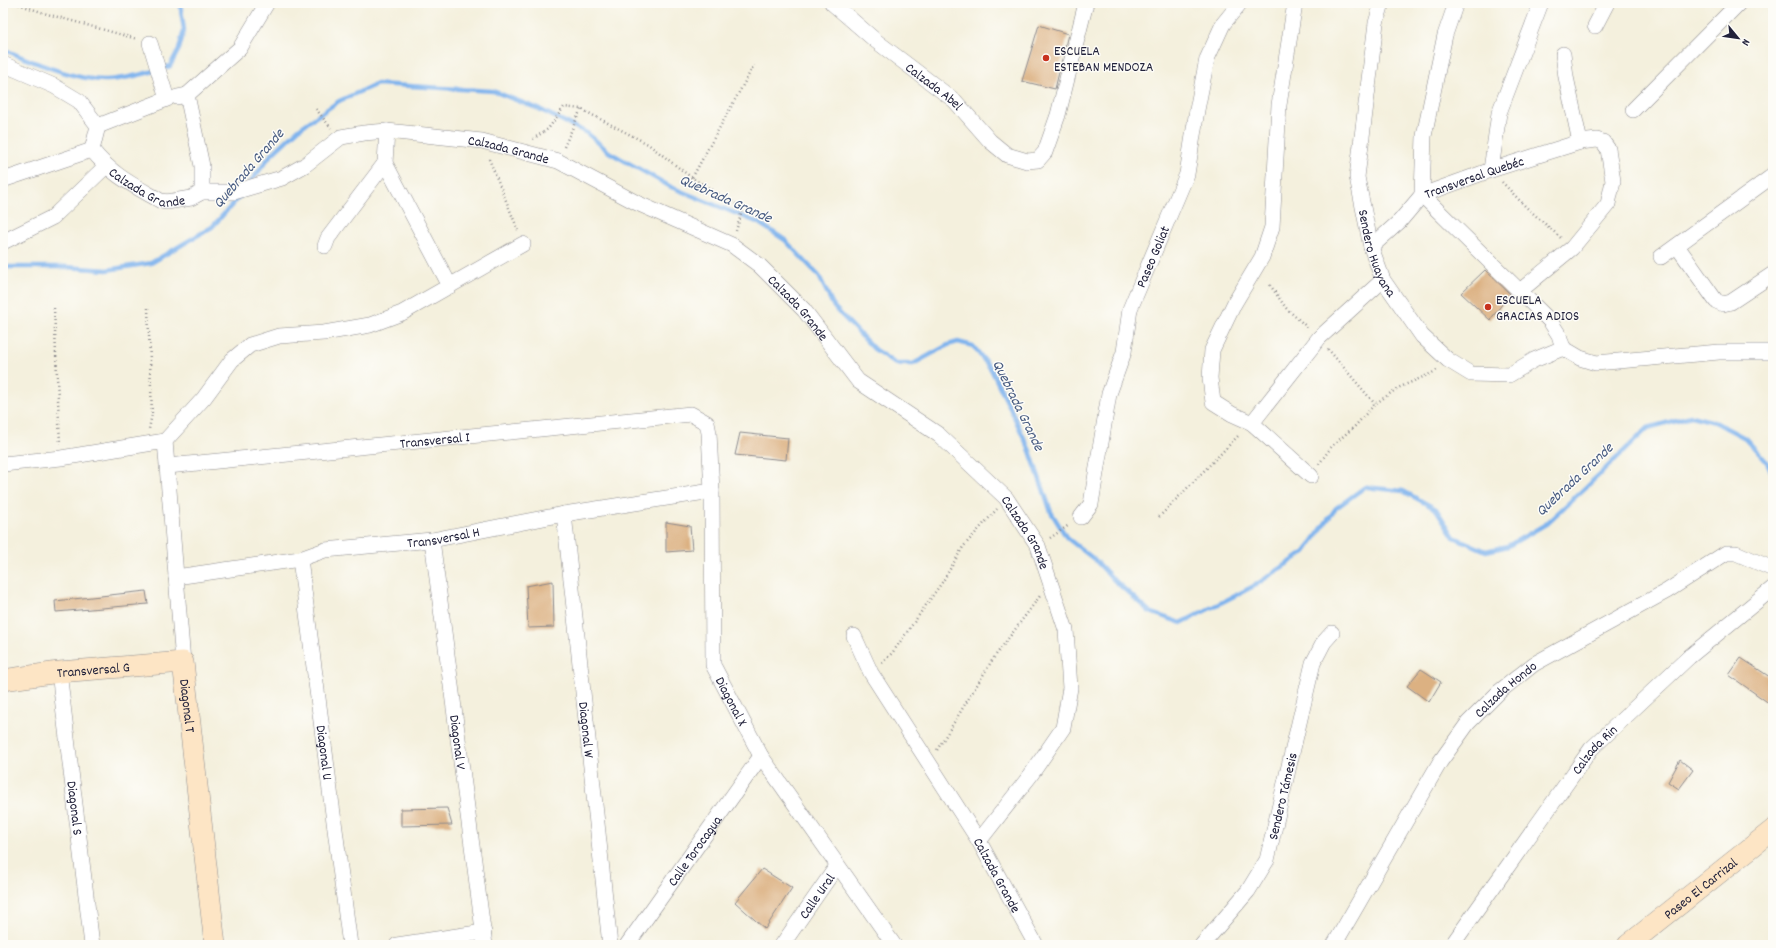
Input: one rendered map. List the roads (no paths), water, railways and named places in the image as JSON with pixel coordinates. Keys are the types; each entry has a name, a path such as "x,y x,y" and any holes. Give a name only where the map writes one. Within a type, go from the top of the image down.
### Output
{"street":[{"path":"98,126 167,99 187,95 240,48 267,3"},
{"name":"Calzada Abel","path":"832,3 876,41 954,101 990,141 1007,155 1027,161 1038,160 1045,152 1058,115 1086,3"},
{"name":"Paseo Goliat","path":"1081,517 1091,504 1109,394 1124,352 1130,309 1187,174 1196,110 1207,59 1223,24 1240,3"},
{"path":"1295,3 1279,105 1272,227 1262,258 1234,304 1212,350 1210,378 1213,402 1232,414 1252,423 1311,476"},
{"name":"Sendero Huayana","path":"1382,3 1376,23 1357,176 1371,247 1383,280 1422,336 1448,360 1471,374 1509,375 1534,360 1562,348"},
{"path":"1456,3 1445,35 1424,136 1422,196 1550,321 1559,336 1562,348 1580,358 1596,363 1719,352 1773,352"},
{"path":"1491,170 1499,113 1540,3"},
{"path":"1595,26 1607,3"},
{"path":"1634,110 1739,3"},
{"path":"150,43 167,99"},
{"path":"1564,54 1566,77 1580,142"},
{"path":"3,64 54,86 79,101 98,126"},
{"path":"187,95 201,159 203,180 202,192"},
{"path":"3,180 92,150 98,126"},
{"path":"325,246 328,238 385,163 388,131"},
{"name":"Calzada Grande","path":"92,150 106,166 124,180 161,201 167,202 191,198 202,192 234,192 282,178 305,165 341,137 388,131 482,141 558,161 637,204 732,245 759,265 804,310 858,381 939,435 1006,498 1038,546 1066,630 1070,688 1063,728 1030,776 979,840 1036,945"},
{"name":"Transversal Quebéc","path":"1371,247 1400,221 1422,196 1491,170 1580,142 1597,140 1603,142 1608,149 1613,181 1608,204 1572,248 1520,291"},
{"path":"385,163 450,286"},
{"path":"3,242 53,217 106,166"},
{"path":"1660,258 1771,177 1773,174"},
{"path":"3,464 61,458 165,441 204,398 232,360 250,345 279,336 324,333 370,325 402,313 523,244"},
{"path":"1677,246 1716,300 1723,304 1731,302 1773,274"},
{"path":"1252,423 1319,338 1383,280"},
{"name":"Transversal I","path":"168,466 691,414 700,418"},
{"name":"Diagonal X","path":"700,418 707,423 710,433 712,491 713,665 761,756 894,945"},
{"name":"Diagonal T","path":"165,441 183,662 215,945"},
{"name":"Transversal H","path":"176,577 300,559 325,550 432,540 564,514 712,491"},
{"name":"Diagonal W","path":"564,514 610,945"},
{"name":"Diagonal V","path":"432,540 484,938"},
{"name":"Calzada Hondo","path":"1334,945 1440,762 1468,723 1500,691 1534,664 1667,591 1726,553 1736,553 1773,569"},
{"name":"Diagonal U","path":"300,559 350,945"},
{"name":"Calzada Rin","path":"1452,945 1591,749 1689,657 1773,588"},
{"name":"Sendero Támesis","path":"1202,945 1248,890 1267,860 1313,664 1321,646 1332,633"},
{"path":"854,636 871,673 930,762 979,840"},
{"name":"Transversal G","path":"3,680 59,672 183,662"},
{"name":"Diagonal S","path":"59,672 92,945"},
{"name":"Calle Torocagua","path":"627,945 761,756"},
{"name":"Paseo El Carrizal","path":"1636,943 1773,830"},
{"name":"Calle Ural","path":"782,945 837,866"},
{"path":"397,945 484,938"}],"waterway":[{"path":"3,49 26,59 81,77 106,80 146,73 170,66 179,49 184,30 180,3"},
{"name":"Quebrada Grande","path":"250,183 270,156 300,128 339,101 377,84 493,91 539,109 587,133 609,152 671,187 759,223 785,240 819,276 834,307 874,349 896,364 913,364 948,345 958,342 973,346 991,369 1030,451 1051,512 1067,538 1095,560 1114,580 1150,612 1181,623 1254,586 1305,552 1336,508 1365,487 1403,491 1436,509 1454,537 1486,551 1508,546 1546,524 1648,428 1691,416 1715,422 1745,438 1767,462 1773,475"},
{"name":"Quebrada Grande","path":"3,267 66,267 107,270 151,263 212,227 241,195"}],"place":[{"name":"ESCUELA ESTEBAN MENDOZA","path":"1046,58"},
{"name":"ESCUELA GRACIAS ADIOS","path":"1488,307"}]}
